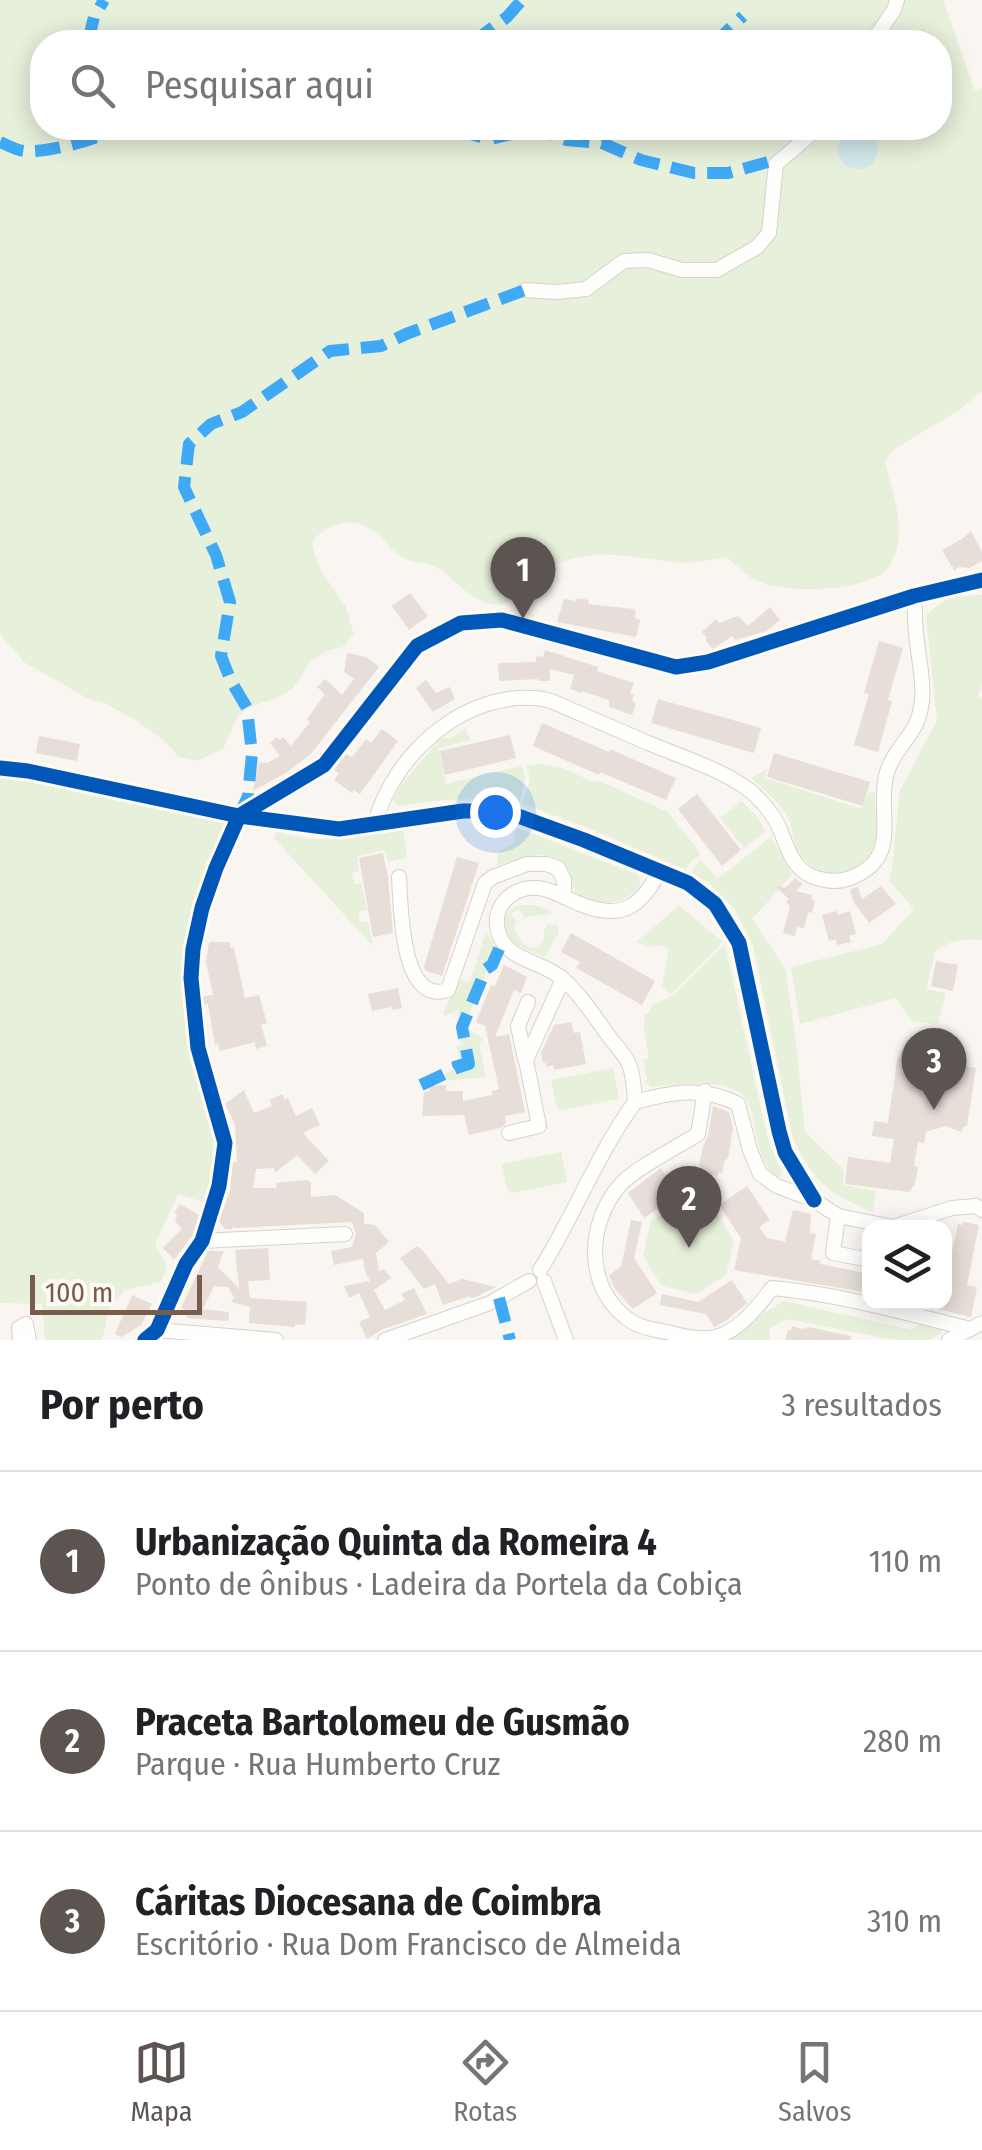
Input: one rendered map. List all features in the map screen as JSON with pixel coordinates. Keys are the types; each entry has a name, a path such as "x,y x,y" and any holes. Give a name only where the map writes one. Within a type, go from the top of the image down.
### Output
{"street":[{"path":"880,30 898,0"},
{"path":"525,290 586,290 624,260 648,260 682,270 716,270 757,247 769,232 776,164 804,140"},
{"path":"276,1340 151,1335 186,1264 202,1241 219,1186 225,1143 198,1048 191,978 202,908 239,816 324,764 417,646 461,623 502,620 676,667 708,662 914,596 982,580"},
{"path":"376,824 381,802 393,780 430,736 463,712 490,703 546,699 744,786 765,804 792,860 808,874 843,882 870,868 880,856 886,834 883,810 887,771 916,722 923,697 914,596"},
{"path":"0,768 239,816 339,829 463,811 496,811 584,840 688,884 715,904 739,943 782,1142 814,1200"},
{"path":"400,877 403,932 412,969 420,983 439,992 448,990 485,883 527,864 546,864 558,868 564,880 564,897"},
{"path":"385,1340 490,1302 538,1277 634,1102 629,1064 563,978 510,952 497,930 496,916 502,902 511,893 544,889 603,912 621,911 641,901 659,872"},
{"path":"526,1060 563,978"},
{"path":"509,1133 539,1126 518,1026 528,1002"},
{"path":"705,1091 698,1134 626,1178 603,1208 594,1247 599,1284 618,1310 638,1325 704,1339 720,1337 756,1312 772,1288 976,1326"},
{"path":"634,1102 705,1091 723,1096 738,1104 760,1174 838,1216 862,1221"},
{"path":"934,1220 963,1206 982,1210"},
{"path":"838,1216 833,1253 862,1258"},
{"path":"202,1241 345,1234"},
{"path":"538,1277 566,1340"},
{"path":"20,1340 20,1328 26,1324 30,1340"},
{"path":"949,1340 976,1326"}],"green space":[{"path":"0,0 943,0 975,91 982,88 982,391 958,411 896,448 885,461 899,529 896,552 890,566 880,575 847,586 787,588 757,581 727,557 680,562 583,556 546,570 510,602 492,604 469,593 436,567 400,556 364,525 340,524 312,541 320,567 345,605 354,633 343,647 312,660 293,688 247,708 238,716 223,749 196,761 179,757 137,721 24,662 0,634"},
{"path":"982,595 982,683 978,697 982,699 982,940 957,941 935,952 926,989 946,993 938,1024 912,1021 895,998 800,1024 791,967 882,944 914,909 889,880 900,790 937,721 926,615 949,597"},
{"path":"466,728 470,740 439,748 446,784 522,766 525,779 519,804 458,799 398,806 393,800 401,785 437,742"},
{"path":"541,764 597,780 668,812 701,854 686,870 523,804 530,779 527,766"},
{"path":"767,769 765,778 862,809 868,793 875,792 876,839 870,859 839,874 822,872 808,863 797,850 784,812 751,778"},
{"path":"0,775 85,789 226,824 195,915 185,985 192,1046 217,1138 214,1173 206,1203 178,1194 155,1245 167,1266 161,1282 124,1290 109,1310 102,1340 45,1340 42,1304 0,1303"},
{"path":"742,801 765,832 744,848 720,818"},
{"path":"517,828 634,873 639,876 640,886 625,898 601,902 576,893 567,870 553,857 534,856 497,866 498,852 513,844"},
{"path":"403,830 407,858 388,862 385,850 357,856 359,871 352,873 354,884 361,883 367,910 358,912 360,922 368,922 373,946 274,838 276,832 311,839 338,839"},
{"path":"771,837 792,875 752,919 785,968 805,1132 844,1170 843,1185 876,1191 873,1212 824,1185 801,1154 793,1139 753,945 734,908 691,872 701,860 717,879"},
{"path":"519,905 535,905 552,912 525,917 518,909 511,914 517,923 513,927 529,947 543,941 548,924 557,925 559,932 545,957 515,943 507,932 506,913"},
{"path":"679,906 723,942 670,995 662,985 669,949 636,942"},
{"path":"486,931 498,954 464,1027 483,1039 479,1044 486,1077 429,1082 458,1067 458,1010 443,1014 461,980 470,982"},
{"path":"725,944 768,1140 782,1173 777,1179 764,1160 751,1109 740,1093 717,1085 651,1087 645,1081 643,1060 649,1058 644,1014 672,996"},
{"path":"613,1068 619,1099 558,1111 551,1080"},
{"path":"561,1152 567,1182 512,1193 507,1189 502,1164"},
{"path":"681,1202 715,1210 734,1241 726,1275 696,1294 662,1286 643,1256 651,1221"},
{"path":"784,1301 912,1330 923,1322 942,1327 942,1333 929,1340 894,1340 787,1319 769,1329 770,1340 728,1340 744,1330 744,1325"}],"water":[{"path":"840,140 877,141 877,157 866,168 850,168 839,157"}],"building":[{"path":"971,531 982,552 982,561 954,570 942,550"},
{"path":"410,593 428,616 409,630 392,606"},
{"path":"564,599 589,600 588,604 634,609 634,618 640,620 636,637 557,622"},
{"path":"770,607 780,620 766,631 736,640 732,636 713,649 705,640 702,632 716,619 719,623 738,616 748,626"},
{"path":"879,641 903,648 878,752 854,745"},
{"path":"545,650 634,683 630,693 636,703 632,715 609,707 609,700 570,689 574,675 550,669 550,681 499,681 498,663 536,662 536,656 543,657"},
{"path":"347,653 366,657 379,667 310,755 253,791 259,762 267,763 280,756 270,743 283,737 291,746 310,722 307,719 325,694 317,687 325,679 342,695 354,679 344,672"},
{"path":"426,680 436,693 450,687 455,699 433,712 416,688"},
{"path":"658,699 761,728 754,753 651,723"},
{"path":"542,723 676,778 666,800 533,746"},
{"path":"382,729 398,741 360,794 354,790 352,793 334,780 339,773 334,770 346,754 353,756 366,739 371,743"},
{"path":"510,735 516,758 445,775 440,751"},
{"path":"39,736 80,744 77,761 36,753"},
{"path":"774,753 870,782 863,806 767,777"},
{"path":"697,794 741,850 722,866 678,809"},
{"path":"383,853 393,933 373,937 359,858"},
{"path":"457,857 479,863 442,976 424,967"},
{"path":"795,878 803,884 796,891 812,895 811,900 815,901 804,928 797,927 795,936 783,933 789,899 774,885 785,888"},
{"path":"881,886 896,904 869,923 853,901 850,889 858,887 862,899"},
{"path":"837,911 838,915 850,911 856,934 849,936 851,942 837,945 836,939 829,941 822,915"},
{"path":"571,933 655,981 642,1005 576,968 580,962 561,952"},
{"path":"209,942 230,942 230,948 234,948 245,998 259,995 267,1023 261,1025 267,1046 256,1049 255,1042 220,1051 215,1045 203,996 213,995 206,962"},
{"path":"936,961 958,965 953,991 931,986"},
{"path":"504,965 527,977 521,993 514,990 495,1037 509,1034 525,1112 505,1116 506,1123 500,1128 469,1135 464,1115 422,1116 424,1092 430,1091 427,1086 446,1085 446,1091 463,1091 463,1101 492,1095 492,1091 499,1089 485,1026 476,1022"},
{"path":"398,988 402,1008 372,1011 368,994"},
{"path":"571,1022 574,1033 580,1032 586,1064 554,1070 553,1065 546,1067 541,1053 554,1025"},
{"path":"910,1039 930,1042 926,1067 938,1077 949,1079 952,1064 976,1068 967,1126 961,1132 946,1126 926,1132 924,1143 918,1142 915,1184 909,1192 845,1184 848,1157 890,1163 894,1139 872,1136 874,1121 888,1123 897,1061"},
{"path":"244,1090 254,1113 272,1106 270,1100 282,1094 296,1116 312,1108 320,1125 303,1133 329,1161 315,1174 297,1155 275,1173 274,1168 256,1169 253,1188 277,1188 276,1183 307,1180 311,1182 311,1197 335,1195 364,1213 364,1224 375,1225 389,1242 376,1253 379,1271 384,1269 391,1278 374,1290 385,1310 405,1300 401,1294 414,1288 427,1314 367,1339 359,1322 370,1317 359,1293 349,1298 344,1286 370,1281 363,1259 334,1265 331,1251 352,1247 356,1234 352,1222 225,1229 219,1221 230,1191 233,1162 237,1162 235,1124 225,1104"},
{"path":"713,1106 729,1112 733,1127 728,1158 718,1176 700,1172 699,1166"},
{"path":"661,1168 678,1195 644,1218 628,1193"},
{"path":"747,1186 770,1220 759,1227 767,1238 785,1242 793,1210 811,1214 810,1233 816,1234 811,1259 862,1272 862,1292 734,1270 741,1238 719,1205"},
{"path":"180,1204 199,1215 192,1236 174,1260 163,1248 182,1229 174,1212"},
{"path":"631,1220 642,1222 634,1258 657,1293 633,1309 615,1289 609,1275 621,1267"},
{"path":"958,1224 979,1225 967,1285 977,1287 971,1317 942,1310 952,1310 952,1252"},
{"path":"417,1246 449,1284 462,1279 496,1287 476,1297 443,1305 435,1284 424,1289 400,1258"},
{"path":"268,1248 270,1280 248,1281 250,1298 307,1302 305,1325 249,1323 250,1307 231,1302 234,1297 228,1287 214,1286 203,1309 229,1312 228,1321 186,1318 189,1311 181,1308 208,1251 224,1251 218,1267 239,1288 235,1250"},
{"path":"732,1280 747,1303 714,1327 706,1314 660,1305 662,1294 698,1302"},
{"path":"132,1295 152,1304 141,1325 121,1337 115,1334"},
{"path":"792,1326 851,1336 851,1340 785,1340"}],"marked path":[{"path":"91,30 104,0"},
{"path":"489,30 522,0"},
{"path":"728,30 743,16"},
{"path":"0,142 32,151 89,140"},
{"path":"566,140 602,143 641,160 694,173 728,173 768,162 776,164"},
{"path":"239,816 248,796 252,754 247,708 221,656 230,602 216,555 184,487 189,444 211,424 242,412 330,351 381,346 525,290"},
{"path":"459,1067 469,1064 462,1027 502,942"},
{"path":"421,1085 459,1067 457,1060"},
{"path":"499,1298 510,1340"}],"cycle path":[{"path":"145,1340 157,1330 186,1264 202,1241 219,1186 225,1143 198,1048 191,978 202,908 216,868 239,816 324,765 417,646 461,623 502,620 676,667 708,662 914,596 982,580"},
{"path":"0,768 239,816 339,829 463,811 495,811 584,840 688,883 715,904 739,943 785,1152 814,1200"}],"place":[{"name":"Urbanização Quinta da Romeira 4","path":"523,619"},
{"name":"Cáritas Diocesana de Coimbra","path":"934,1110"},
{"name":"Praceta Bartolomeu de Gusmão","path":"689,1248"}]}
